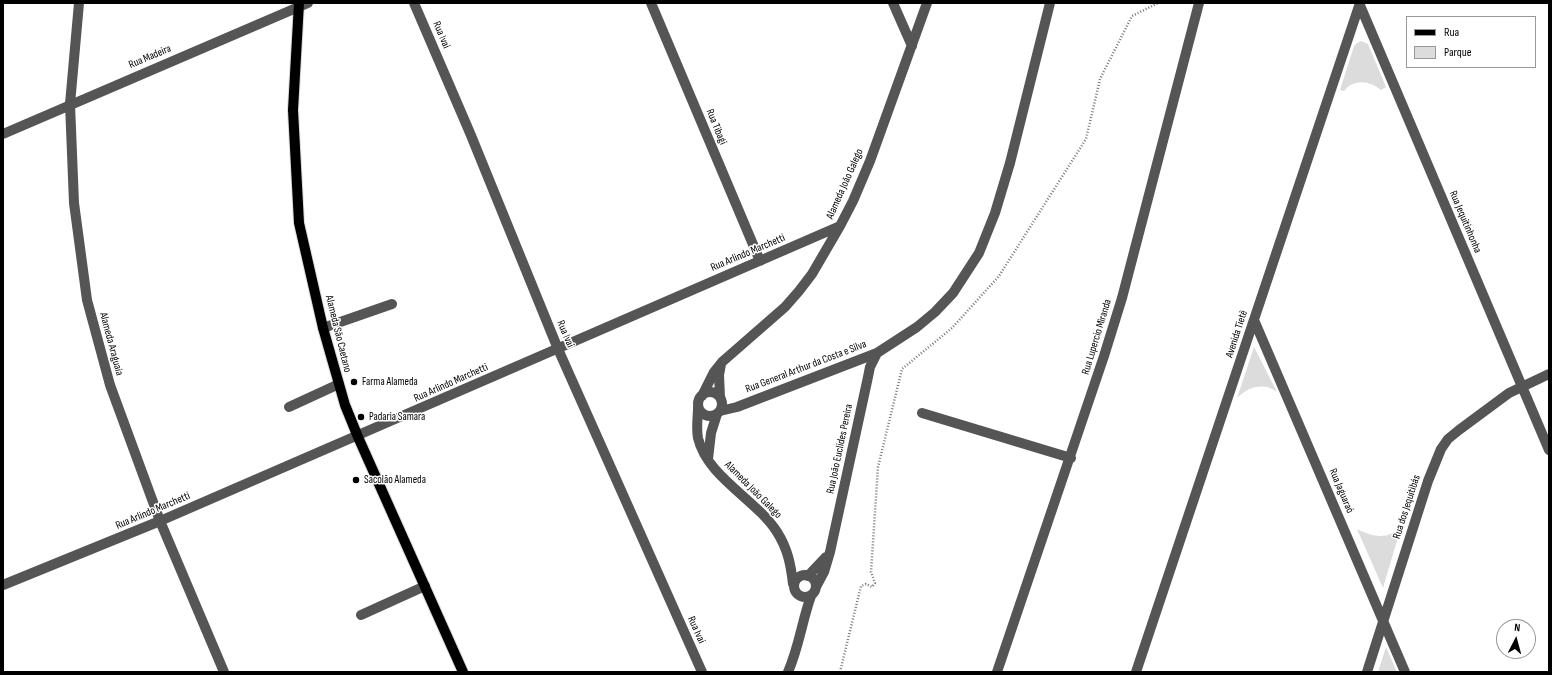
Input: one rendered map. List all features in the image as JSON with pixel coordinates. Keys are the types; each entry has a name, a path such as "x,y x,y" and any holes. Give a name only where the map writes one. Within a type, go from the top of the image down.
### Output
{"main road":[{"name":"Alameda São Caetano","path":"302,4 293,110 299,223 323,328 339,384 358,437 463,672"}],"street":[{"name":"Alameda Araguaia","path":"80,3 70,104 74,203 87,300 110,385 160,521 224,672"},
{"name":"Rua Ivai","path":"414,3 470,134 558,349 700,671"},
{"name":"Rua Tibagi","path":"651,3 760,261"},
{"path":"893,3 912,46"},
{"name":"Alameda João Galego","path":"788,672 798,647 802,622 813,591 813,579 806,576 795,567 790,560 783,543 769,521 724,478 708,459 699,438 698,403 714,372 722,362 785,307 799,291 812,274 840,226 853,201 870,160 927,3"},
{"name":"Rua General Arthur da Costa e Silva","path":"719,413 877,353 917,327 935,312 953,293 979,253 995,213 1010,163 1050,3"},
{"name":"Rua Lupercio Miranda","path":"997,672 1071,458 1122,298 1199,3"},
{"name":"Avenida Tietê","path":"1136,672 1360,3"},
{"name":"Rua Jequitinhonha","path":"1360,3 1549,450"},
{"name":"Rua Madeira","path":"3,134 302,4"},
{"name":"Rua Arlindo Marchetti","path":"3,585 160,521 358,437 840,226"},
{"path":"323,328 392,304"},
{"name":"Rua Jaguaraó","path":"1254,320 1406,672"},
{"name":"Rua João Euclides Pereira","path":"813,591 824,572 830,552 870,367 877,353"},
{"name":"Alameda João Galego","path":"708,459 711,433 722,404 719,375 722,362"},
{"name":"Rua dos Jequitibás","path":"1367,672 1428,481 1441,449 1459,430 1509,392 1549,374"},
{"path":"289,407 339,384"},
{"path":"702,396 709,392 717,394 721,399"},
{"name":"Rua General Arthur da Costa e Silva","path":"721,399 744,404"},
{"path":"698,407 700,411 707,416 714,416 719,413"},
{"path":"922,413 1071,458"},
{"path":"793,584 798,578 806,576 830,552"},
{"name":"Alameda João Galego","path":"790,560 794,590 797,595 802,622"},
{"path":"361,615 425,586"},
{"path":"797,595 804,598 813,591"}],"path":[{"path":"840,672 861,586 866,584 872,587 875,583 871,572 878,467 889,416 902,369 952,328 999,276 1086,139 1100,79 1132,16 1158,3"}],"green space":[{"path":"1361,41 1368,44 1386,87 1381,90 1371,84 1361,82 1352,84 1344,91 1340,90 1354,46"},
{"path":"1254,347 1277,392 1267,387 1256,387 1246,391 1237,398"},
{"path":"1401,527 1383,588 1357,529 1369,534 1380,536 1391,534"},
{"path":"1386,647 1397,672 1378,672"}],"place":[{"name":"Farma Alameda","path":"354,382"},
{"name":"Padaria Samara","path":"361,417"},
{"name":"Sacolão Alameda","path":"356,480"}]}
